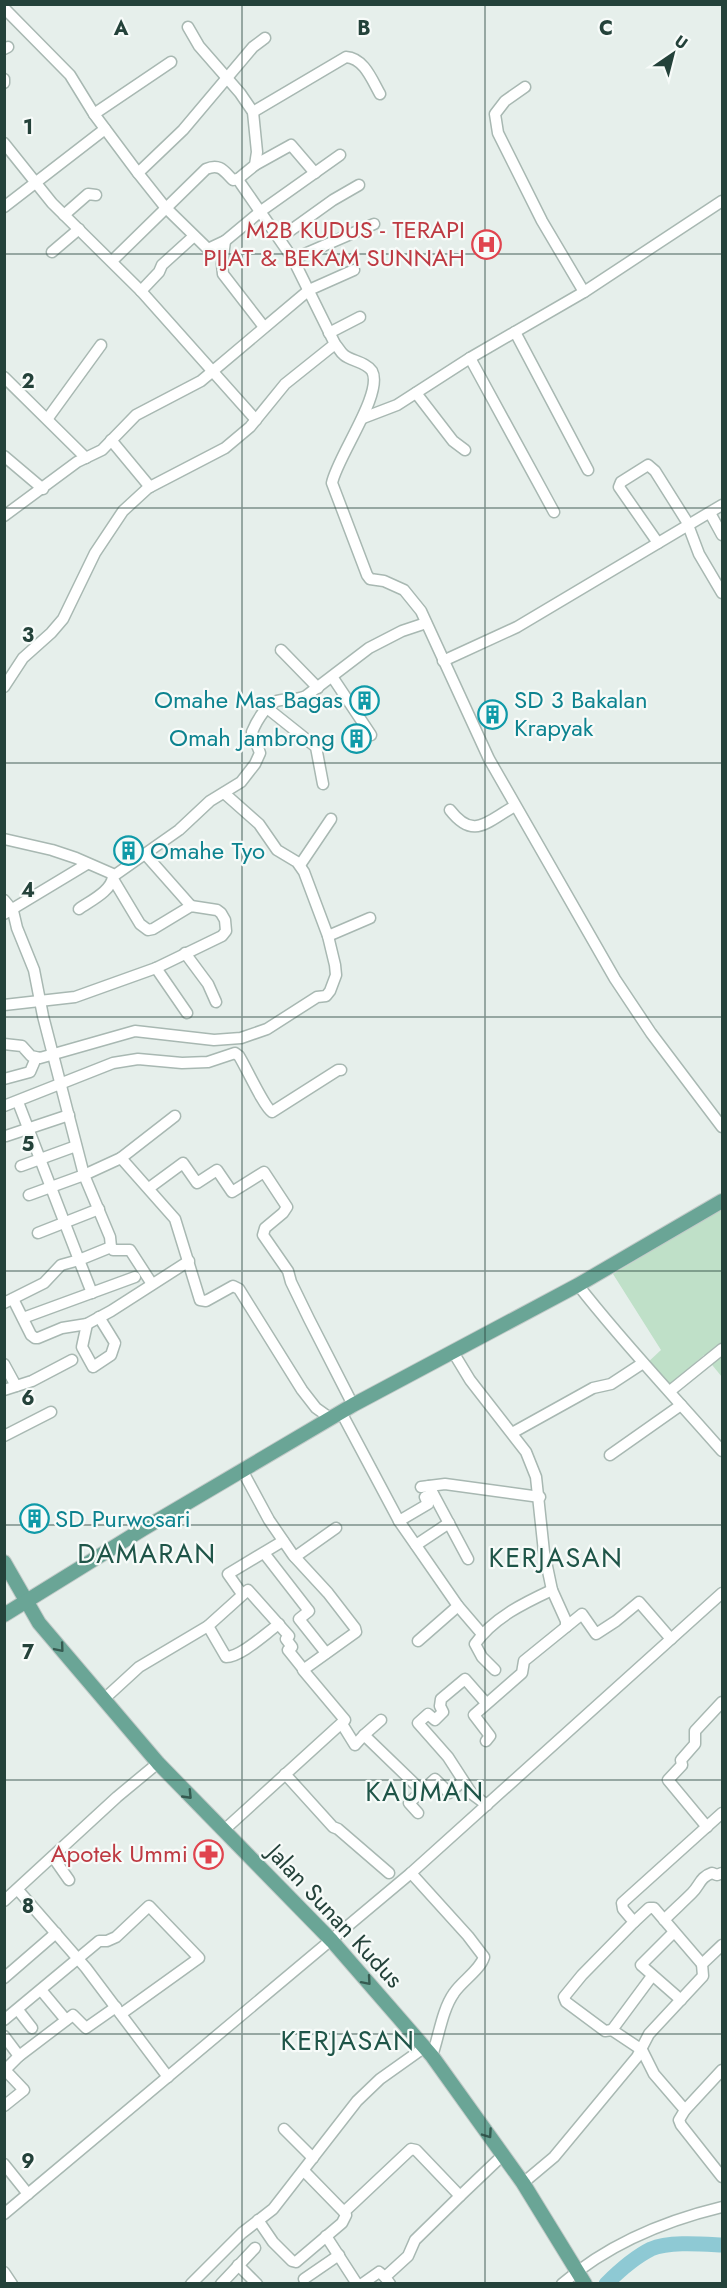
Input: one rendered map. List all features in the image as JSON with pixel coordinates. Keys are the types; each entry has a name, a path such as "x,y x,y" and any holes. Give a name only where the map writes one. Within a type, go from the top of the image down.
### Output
{"main road":[{"path":"4,1615 342,1412 578,1286 723,1201"},
{"name":"Jalan Sunan Kudus","path":"4,1562 49,1635 103,1700 158,1763 332,1941 429,2051 523,2183 580,2276"}],"street":[{"path":"4,8 70,75 94,114 138,173 165,207 208,249 225,241 261,211 340,155"},
{"path":"188,27 196,48 240,93 253,112 257,152 255,165"},
{"path":"138,173 183,130 253,47 265,38"},
{"path":"253,112 346,57 351,57 362,65 380,94"},
{"path":"94,114 171,62"},
{"path":"525,87 505,101 495,114 498,133 542,221 584,292"},
{"path":"4,207 105,129"},
{"path":"4,143 64,215 141,291 256,420"},
{"path":"112,261 206,169 213,166 220,167 233,180 238,179 255,165 291,145 315,173"},
{"path":"238,179 293,259 335,345 344,355 366,366 372,372 374,380 363,418 332,483 367,574 370,579 384,581 404,590 421,611 472,726 515,806 615,979 651,1033 723,1127"},
{"path":"280,238 333,200 359,185"},
{"path":"64,215 88,194 96,195"},
{"path":"363,418 391,409 470,358 584,292 723,201"},
{"path":"293,259 375,224"},
{"path":"52,252 78,229"},
{"path":"141,291 162,266 194,236"},
{"path":"225,241 223,274 264,327"},
{"path":"4,516 86,458 102,450 136,415 214,372 309,290 354,270"},
{"path":"329,333 360,317"},
{"path":"515,332 588,470"},
{"path":"48,418 101,345"},
{"path":"4,687 23,658 63,619 96,553 123,511 150,487 225,448 256,420 285,384 335,345"},
{"path":"470,358 554,512"},
{"path":"4,377 86,458"},
{"path":"416,393 453,441 465,450"},
{"path":"111,440 150,487"},
{"path":"4,456 43,489"},
{"path":"658,543 619,487 621,482 648,465 655,471 689,525 699,554 723,592"},
{"path":"443,661 517,627 723,505"},
{"path":"710,513 723,535"},
{"path":"79,909 99,895 113,877 179,830 210,801 241,782 259,757 260,753 252,732 267,708 278,700 301,699 333,678 369,648 402,631 426,623"},
{"path":"281,650 318,688"},
{"path":"333,678 372,735"},
{"path":"267,708 316,747 323,784"},
{"path":"36,1058 135,1031 214,1040 241,1038 267,1029 317,997 326,996 330,991 336,975 328,936 300,865 277,850 259,824 224,793"},
{"path":"450,810 465,826 475,828 515,806"},
{"path":"300,865 331,819"},
{"path":"4,839 51,850 113,877 140,924 148,930 191,906"},
{"path":"4,1005 75,997 156,968 222,936 227,926 217,910 191,906 145,854"},
{"path":"9,912 87,864"},
{"path":"4,900 34,970 84,1175 99,1209 111,1246 113,1250 130,1250 152,1284"},
{"path":"328,936 370,918"},
{"path":"185,953 208,984 216,1002"},
{"path":"156,968 187,1013"},
{"path":"4,1044 22,1046 36,1058"},
{"path":"4,1106 112,1064 138,1059 182,1063 208,1062 235,1053 255,1083 268,1111 272,1112 341,1070"},
{"path":"4,1079 30,1072 36,1058"},
{"path":"18,1102 92,1293"},
{"path":"6,1136 69,1115"},
{"path":"29,1195 84,1175 121,1158 175,1116"},
{"path":"21,1166 76,1146"},
{"path":"121,1158 175,1219 193,1280 202,1301 233,1286 239,1289 302,1390 316,1408 342,1412"},
{"path":"148,1188 183,1163 197,1183 217,1170 232,1192 264,1172 287,1207 265,1228 263,1235 288,1271 309,1319 342,1412 399,1521 458,1606 482,1634"},
{"path":"38,1233 99,1209"},
{"path":"111,1246 62,1265 44,1283 9,1301 35,1338 62,1328 87,1324 189,1261"},
{"path":"23,1318 135,1277"},
{"path":"578,1286 616,1335 723,1451"},
{"path":"87,1324 82,1347 93,1367 111,1355 115,1343 99,1317"},
{"path":"670,1391 723,1348"},
{"path":"453,1352 470,1380 526,1452 536,1477 540,1497 541,1532 552,1590 566,1620 566,1627"},
{"path":"4,1390 72,1360"},
{"path":"512,1433 593,1388 611,1384 643,1363"},
{"path":"4,1364 16,1386"},
{"path":"610,1455 681,1405"},
{"path":"4,1436 51,1412"},
{"path":"242,1470 268,1520 295,1557 328,1593 356,1630 356,1633 304,1670"},
{"path":"428,1489 445,1484 540,1497"},
{"path":"399,1521 428,1504 425,1497 428,1489"},
{"path":"428,1489 468,1559"},
{"path":"416,1545 449,1523"},
{"path":"295,1557 336,1528"},
{"path":"242,1594 228,1574 284,1541"},
{"path":"264,1553 309,1611 299,1619 326,1653"},
{"path":"103,1700 139,1666 208,1626 242,1594 248,1590 251,1593 290,1636 286,1639 292,1647 288,1650 345,1719 223,1831"},
{"path":"495,1670 482,1657 475,1644 482,1634 515,1608 552,1590"},
{"path":"4,2214 411,1873 723,1593"},
{"path":"486,1741 490,1737 474,1715 522,1673 524,1661 582,1614 596,1634 639,1602 671,1640"},
{"path":"418,1641 458,1606"},
{"path":"208,1626 226,1657 229,1657 279,1624"},
{"path":"486,1703 465,1679 441,1699 440,1706 443,1712 435,1720 428,1714 414,1719 448,1757 472,1794 487,1805"},
{"path":"707,1827 668,1780 682,1765 681,1760 695,1744 695,1731 723,1702"},
{"path":"342,1724 355,1745 381,1720"},
{"path":"364,1735 422,1791"},
{"path":"4,1901 158,1763"},
{"path":"285,1774 333,1827 389,1873"},
{"path":"418,1813 409,1803 435,1779 448,1793 463,1781"},
{"path":"634,1922 623,1908 622,1903 723,1813"},
{"path":"56,1854 55,1860 69,1880"},
{"path":"191,2283 226,2248 273,2209 357,2101 380,2079 429,2051 453,1994 482,1962 484,1957 468,1936 411,1873"},
{"path":"664,1920 694,1891 705,1876 712,1873 717,1875 723,1873"},
{"path":"18,1890 78,1958 168,2077"},
{"path":"4,2020 99,1941 107,1941 116,1936 149,1906 199,1958 87,2028 74,2015 66,2020 5,2070 24,2090 4,2106"},
{"path":"523,2183 554,2157 642,2050 649,2034 703,1976 702,1964 651,1907 582,1975 564,1997 566,2002 605,2031 612,2030 642,2050 654,2074 685,2110"},
{"path":"674,1932 642,1963 641,1967 681,2000"},
{"path":"4,1978 56,1933"},
{"path":"702,1964 723,1945"},
{"path":"612,2030 652,1976"},
{"path":"41,1990 66,2020"},
{"path":"18,2010 32,2028"},
{"path":"4,2036 20,2056"},
{"path":"723,2070 685,2110 679,2120 723,2177"},
{"path":"285,2129 313,2158"},
{"path":"344,2212 411,2149 416,2151 460,2196"},
{"path":"326,2236 359,2283 379,2272 388,2280 408,2256 415,2240 503,2155"},
{"path":"4,2164 28,2194"},
{"path":"292,2261 296,2262 342,2223 346,2215 304,2171"},
{"path":"562,2283 580,2276 601,2254 647,2230 723,2207"},
{"path":"258,2220 273,2242 292,2261 306,2281 339,2255"},
{"path":"221,2283 255,2248"},
{"path":"237,2265 257,2283"},
{"path":"4,2272 12,2283"}],"green space":[{"path":"722,1208 722,1377 704,1355 666,1388 645,1365 661,1350 613,1274"}],"waterway":[{"path":"606,2284 633,2260 658,2246 722,2245"}],"place":[{"name":"M2B KUDUS - TERAPI PIJAT & BEKAM SUNNAH","path":"486,244"},
{"name":"Omahe Mas Bagas","path":"364,700"},
{"name":"SD 3 Bakalan Krapyak","path":"493,714"},
{"name":"Omah Jambrong","path":"356,738"},
{"name":"Omahe Tyo","path":"129,851"},
{"name":"SD Purwosari","path":"34,1519"},
{"name":"Apotek Ummi","path":"209,1854"}],"district":[{"name":"DAMARAN","path":"147,1554"},
{"name":"KERJASAN","path":"556,1558"},
{"name":"KAUMAN","path":"425,1792"},
{"name":"KERJASAN","path":"348,2041"}]}
